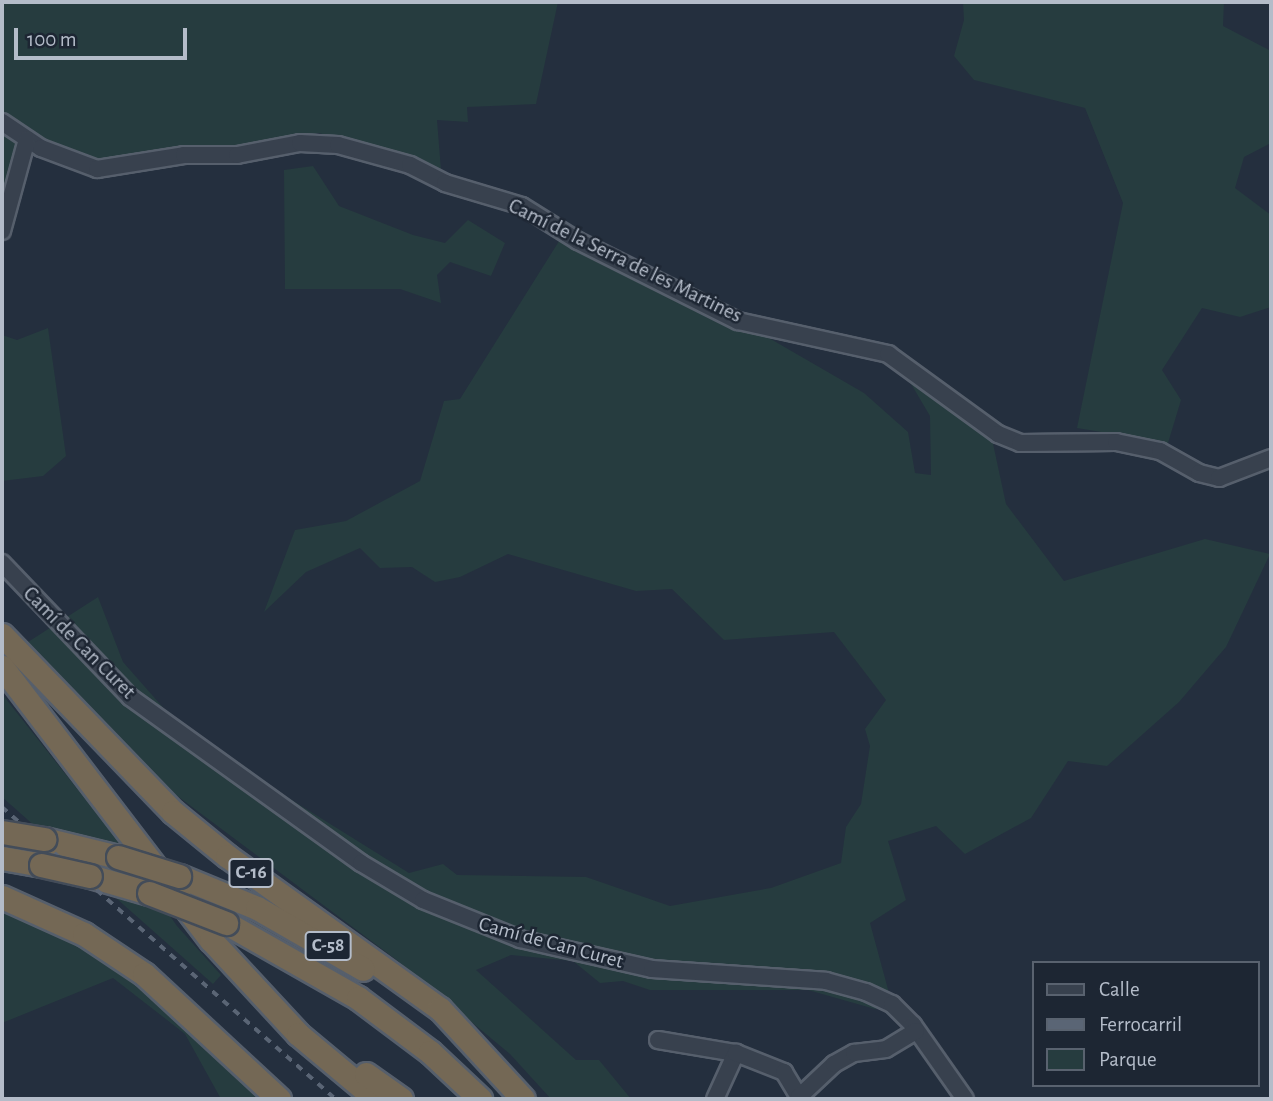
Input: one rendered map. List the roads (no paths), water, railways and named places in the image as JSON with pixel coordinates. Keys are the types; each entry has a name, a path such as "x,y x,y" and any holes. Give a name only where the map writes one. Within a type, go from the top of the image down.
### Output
{"highway":[{"name":"C-16","path":"2,635 173,812 227,856 440,1009 463,1039 523,1099"},
{"path":"2,667 33,703 167,888 298,1034 376,1099"},
{"name":"C-58","path":"2,832 118,857 179,877 257,908 333,949 463,1039"},
{"name":"C-58","path":"2,858 90,876 149,893 226,923 367,1004 430,1052 480,1099"},
{"path":"2,897 84,934 145,974 279,1099"},
{"path":"254,985 401,1099"}],"street":[{"name":"Camí de la Serra de les Martines","path":"2,122 27,139 75,164 103,169 161,157 237,155 311,143 338,145 410,165 445,183 522,206 578,241 738,321 888,354 998,434 1020,443 1116,442 1160,451 1199,473 1219,478 1271,458"},
{"path":"2,231 27,139"},
{"name":"Camí de Can Curet","path":"2,563 130,696 361,863 436,907 520,939 652,969 826,981 892,1004 916,1031 965,1099"},
{"path":"658,1040 736,1053 784,1072 800,1098 854,1053 886,1048 916,1031"},
{"path":"715,1099 736,1053"}],"railway":[{"path":"2,807 335,1099"}]}
